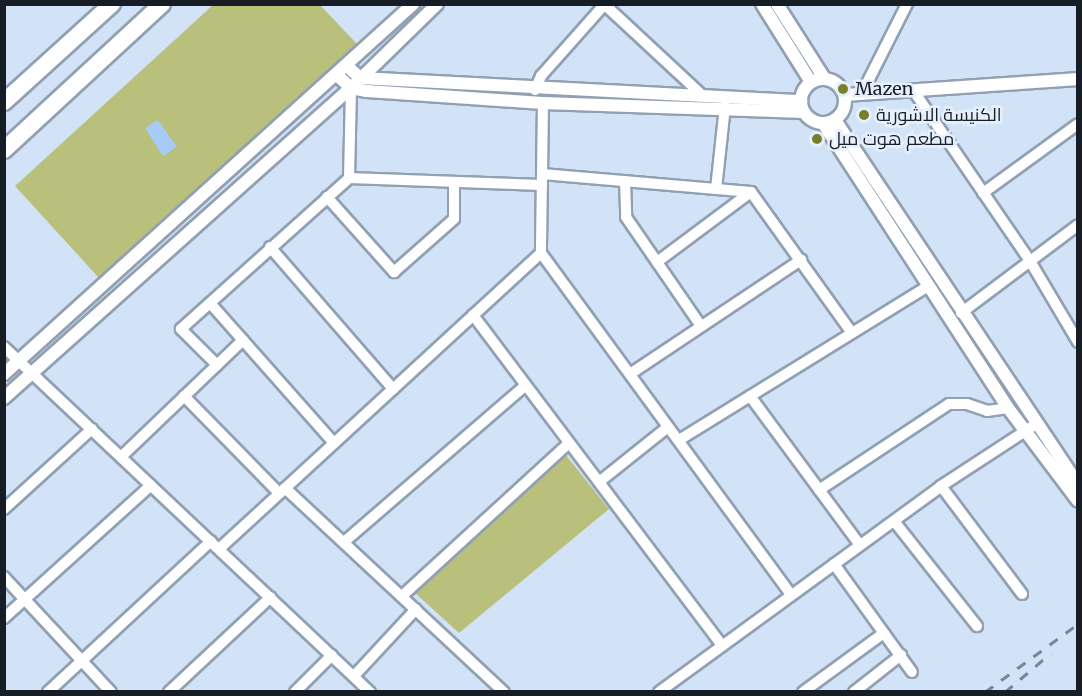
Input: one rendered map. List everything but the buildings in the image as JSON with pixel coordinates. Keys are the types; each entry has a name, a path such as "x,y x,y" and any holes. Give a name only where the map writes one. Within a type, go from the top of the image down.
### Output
{"highway":[{"path":"4,102 112,4"},
{"path":"4,150 162,4"}],"street":[{"path":"4,374 413,4"},
{"path":"4,398 351,88 437,4"},
{"path":"762,4 811,82"},
{"path":"777,4 824,78"},
{"path":"862,93 908,4"},
{"path":"535,90 541,76 605,5 701,94"},
{"path":"346,65 360,78 535,90 701,94 802,106 812,120 829,122 843,112 845,94 835,82 824,78 811,82"},
{"path":"336,74 351,88 543,103 802,106"},
{"path":"845,94 1077,80"},
{"path":"802,106 811,82"},
{"path":"349,178 351,88"},
{"path":"913,90 1030,261 1076,336"},
{"path":"543,103 541,253 791,594"},
{"path":"716,189 725,106"},
{"path":"829,122 928,286 1008,408 1031,427 1077,485"},
{"path":"829,122 961,313 1077,501"},
{"path":"983,193 1077,124"},
{"path":"217,365 182,329 270,247 349,178 454,182 625,181 751,192 852,333"},
{"path":"625,181 626,217 701,326"},
{"path":"327,197 394,272 454,219 454,182"},
{"path":"657,262 751,192"},
{"path":"961,313 1077,225"},
{"path":"270,247 393,389"},
{"path":"48,692 215,545 282,491 541,253"},
{"path":"630,374 801,260"},
{"path":"679,440 928,286"},
{"path":"210,303 334,443"},
{"path":"473,315 722,645"},
{"path":"121,457 243,340"},
{"path":"4,347 370,692"},
{"path":"344,542 526,385"},
{"path":"184,396 282,491 344,542 504,692"},
{"path":"750,396 860,545"},
{"path":"819,490 949,404 967,404 987,411 1008,408"},
{"path":"599,482 668,426"},
{"path":"659,692 941,486 1031,427"},
{"path":"4,509 92,429"},
{"path":"402,596 569,443"},
{"path":"4,618 151,485"},
{"path":"941,486 1022,594"},
{"path":"894,520 977,626"},
{"path":"834,564 912,672"},
{"path":"4,577 111,692"},
{"path":"169,692 271,597"},
{"path":"354,676 416,609"},
{"path":"803,692 884,633"},
{"path":"295,692 332,655"},
{"path":"854,692 900,655"}],"green space":[{"path":"213,5 320,5 357,44 99,278 15,186"},
{"path":"565,454 609,509 459,633 415,593"}],"water":[{"path":"158,120 177,147 163,156 145,128"}],"railway":[{"path":"985,692 1078,624"},
{"path":"1005,692 1051,653"}],"place":[{"name":"Mazen","path":"843,89"},
{"name":"الكنيسة الاشورية","path":"864,115"},
{"name":"مطعم هوت ميل","path":"817,139"}]}
